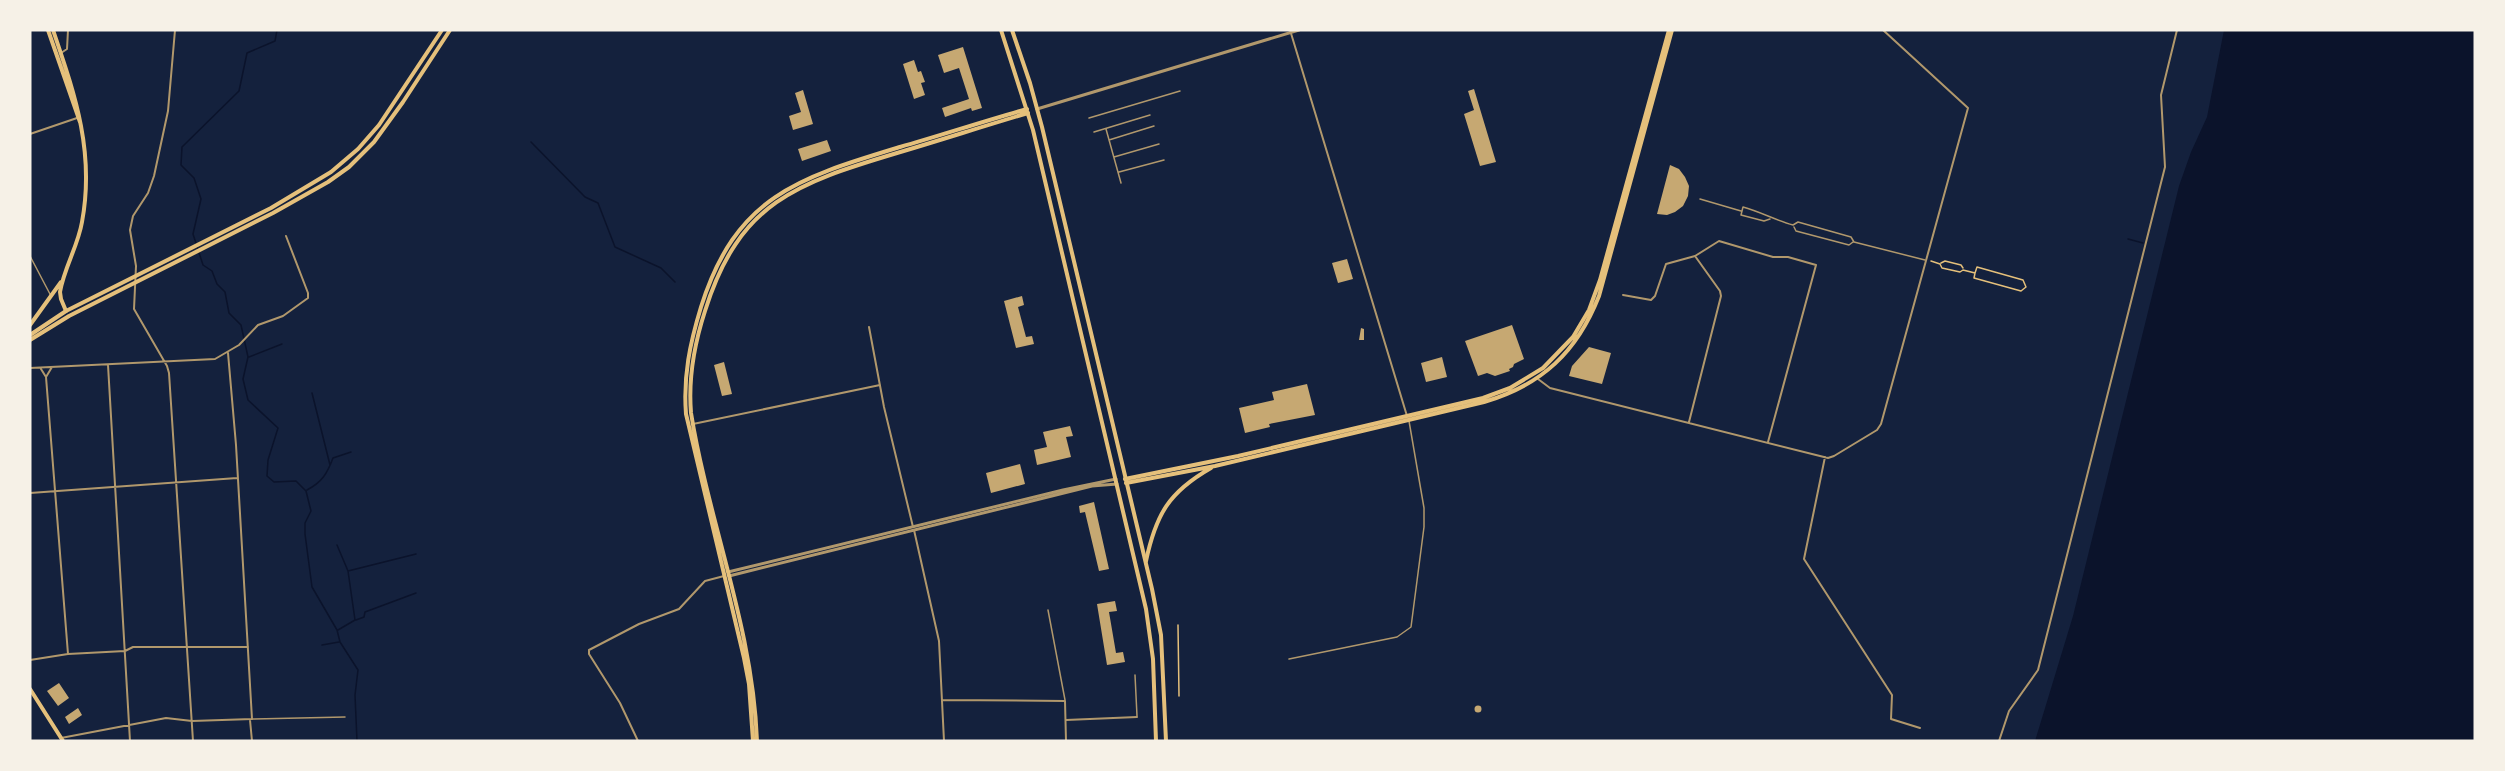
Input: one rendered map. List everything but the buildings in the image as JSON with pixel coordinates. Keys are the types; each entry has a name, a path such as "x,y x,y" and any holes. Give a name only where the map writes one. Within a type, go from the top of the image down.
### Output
{"main road":[{"path":"48,30 59,54"},
{"path":"53,30 81,125 87,174 85,208 60,296 69,316"},
{"path":"30,340 69,316 272,210 313,185 358,149 395,103 442,30"},
{"path":"30,335 66,311 328,182 364,153 403,102 450,30"},
{"path":"1001,30 1028,111 1151,634 1156,741"},
{"path":"1012,30 1038,110 1146,562 1161,635 1166,741"},
{"path":"1126,481 1483,400 1527,386 1538,380 1569,350 1587,323 1597,295 1670,32"},
{"path":"755,741 751,684 742,627 688,414 692,346 715,276 743,229 754,216 799,184 875,157 1028,111 1038,110"},
{"path":"30,325 64,276"},
{"path":"1483,400 1535,375 1557,355 1573,337 1597,295"},
{"path":"1535,375 1538,380"},
{"path":"1524,381 1527,386"},
{"path":"1117,482 1215,466 1327,437"},
{"path":"1146,562 1153,531 1164,507 1178,490 1215,466"},
{"path":"30,689 62,740"},
{"path":"1155,727 1165,727"}],"street":[{"path":"59,54 67,49 68,30"},
{"path":"175,30 168,111 154,176 148,193 133,216 130,230 136,266 134,309 169,373 193,741"},
{"path":"1038,110 1299,30"},
{"path":"1538,380 1550,388 1825,457 1834,456 1877,430 1881,424 1968,108 1883,30"},
{"path":"1999,741 2009,711 2038,670 2160,189 2166,158 2162,82 2177,30"},
{"path":"1289,659 1397,637 1411,627 1424,527 1424,508 1408,418 1290,31"},
{"path":"1089,118 1180,91"},
{"path":"1094,132 1150,115"},
{"path":"30,134 79,117"},
{"path":"1109,140 1154,126"},
{"path":"1106,128 1121,183"},
{"path":"1114,157 1159,144"},
{"path":"1118,173 1164,160"},
{"path":"1700,199 1742,211"},
{"path":"1770,219 1766,213 1743,207 1741,215 1793,225 1798,222 1851,237 1854,242"},
{"path":"1793,225 1796,231 1832,241 1849,245 1854,242 1926,260"},
{"path":"30,368 215,359 228,353 246,340 258,325 283,316 308,298 286,236"},
{"path":"1623,295 1651,300 1655,296 1666,264 1695,256 1719,241 1773,257 1788,257 1816,265 1768,442"},
{"path":"30,256 52,296"},
{"path":"1689,422 1722,296 1695,256"},
{"path":"869,327 880,385 939,641 944,741"},
{"path":"228,353 238,478 252,741"},
{"path":"108,365 130,741"},
{"path":"46,377 52,367"},
{"path":"40,368 46,377 53,491 68,654"},
{"path":"690,424 880,385"},
{"path":"1825,457 1804,560 1892,695 1891,719 1920,728"},
{"path":"30,493 238,478"},
{"path":"638,741 620,703 589,654 589,650 639,624 679,609 705,581 1044,496 1117,482"},
{"path":"1048,610 1065,701 1066,741"},
{"path":"30,660 68,654 125,651 133,647 248,647"},
{"path":"1066,720 1137,717 1135,675"},
{"path":"942,700 1065,701"},
{"path":"62,740 166,718 192,721 345,717"}],"path":[{"path":"1926,260 1940,264 1942,268 1975,273"},
{"path":"1940,264 1944,261 1961,265 1963,270"},
{"path":"1977,267 2023,280 2026,286 2021,291 1974,278 1975,273 1977,267"},
{"path":"1178,625 1179,696"}],"water":[{"path":"2224,30 2475,30 2475,741 2035,741 2073,616 2179,186 2207,117"}],"waterway":[{"path":"277,30 275,41 247,53 239,91 182,147 181,165 194,178 201,199 193,234 203,265 212,271 217,284 225,292 229,313 241,325 248,357 243,379 248,400 278,428 268,460 267,476 274,482 296,481 306,491 311,511 305,523 305,534 312,587 337,630 340,642 358,670 355,695 357,741"},
{"path":"531,142 585,197 598,203 615,247 661,268 675,282"},
{"path":"2128,239 2143,243"},
{"path":"249,357 282,344"},
{"path":"312,393 330,465"},
{"path":"307,490 323,477 333,458 351,452"},
{"path":"337,545 348,571 355,620 338,630"},
{"path":"348,571 416,554"},
{"path":"356,620 364,617 365,612 416,593"},
{"path":"322,645 339,642"}]}
